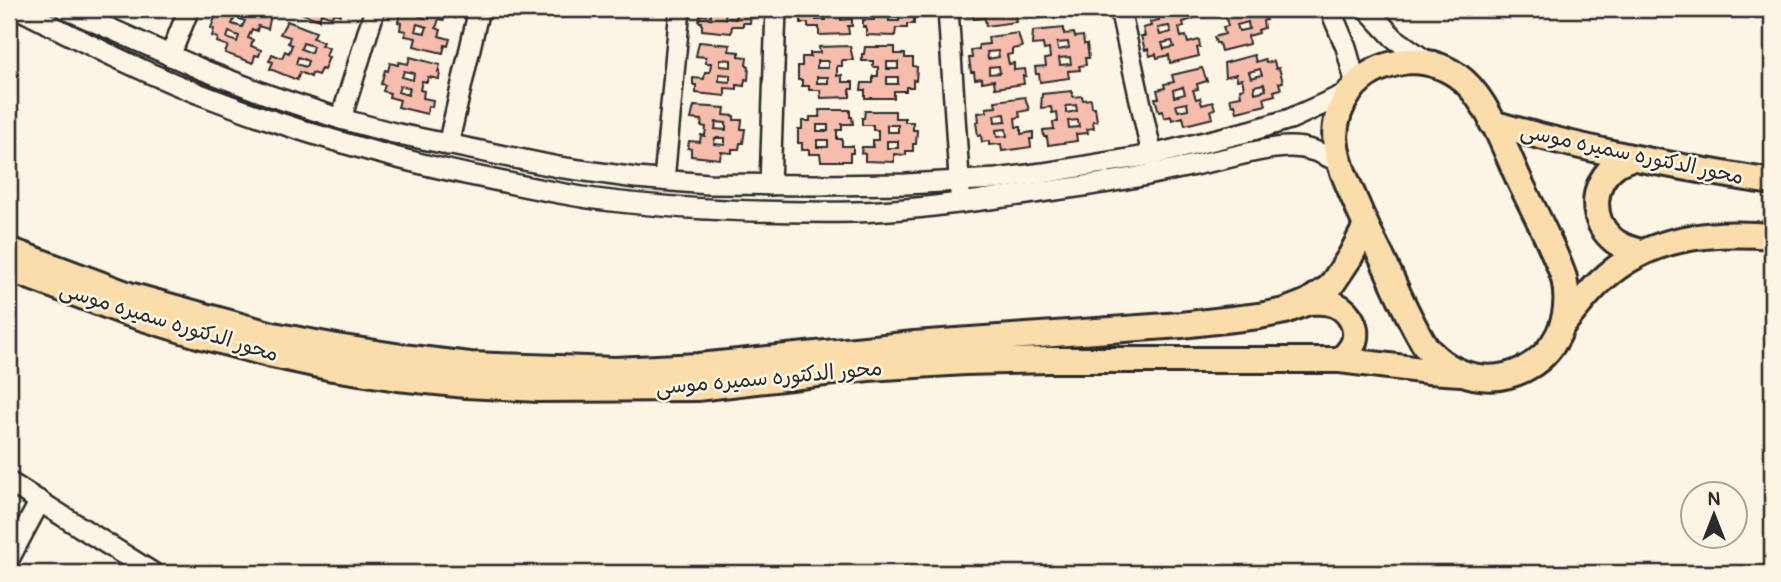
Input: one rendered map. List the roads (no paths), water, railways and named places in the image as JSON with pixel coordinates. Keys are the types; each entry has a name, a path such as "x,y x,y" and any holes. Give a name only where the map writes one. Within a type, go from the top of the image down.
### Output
{"main road":[{"path":"1461,373 1441,362 1426,347 1366,226 1339,162 1335,138 1339,113 1353,88 1371,72 1389,64 1409,61 1429,63 1462,79 1478,98 1492,122 1560,267 1567,289 1564,323"},
{"name":"محور الدكتوره سميره موسى","path":"1492,122 1574,146 1772,182"},
{"path":"1631,158 1616,165 1604,177 1597,192 1596,209 1601,225 1611,238 1625,247 1641,252"},
{"name":"محور الدكتوره سميره موسى","path":"9,250 129,295 273,335 402,357 470,365 615,370 699,366 914,344 1224,321 1284,311 1308,302 1330,287 1366,226"},
{"path":"1564,323 1600,281 1641,252 1660,244 1688,238 1754,234 1772,236"},
{"name":"محور الدكتوره سميره موسى","path":"9,269 124,312 268,354 398,378 539,389 697,388 868,368 989,361 1340,360 1461,373 1484,378 1522,370 1534,364 1552,346 1564,323"},
{"path":"1308,302 1329,302 1341,307 1350,316 1355,328 1354,341 1348,353 1340,360"}],"street":[{"path":"19,9 158,76 269,120 381,154 438,168 553,193 597,199 769,212 858,212 960,203 1126,180 1273,148 1303,147 1339,162"},
{"path":"66,9 249,88 341,119 448,145 558,167 636,178 708,184 770,185 858,185 1031,175 1152,155 1283,121 1353,88 1342,37 1330,9"},
{"path":"170,56 189,9"},
{"path":"341,119 375,9"},
{"path":"448,145 479,9"},
{"path":"664,180 680,9"},
{"path":"770,185 776,9"},
{"path":"948,9 960,203"},
{"path":"1120,9 1152,155"},
{"path":"1367,9 1394,38 1429,63"},
{"path":"553,193 558,167"},
{"path":"9,482 153,573"},
{"path":"9,559 40,501"}]}
